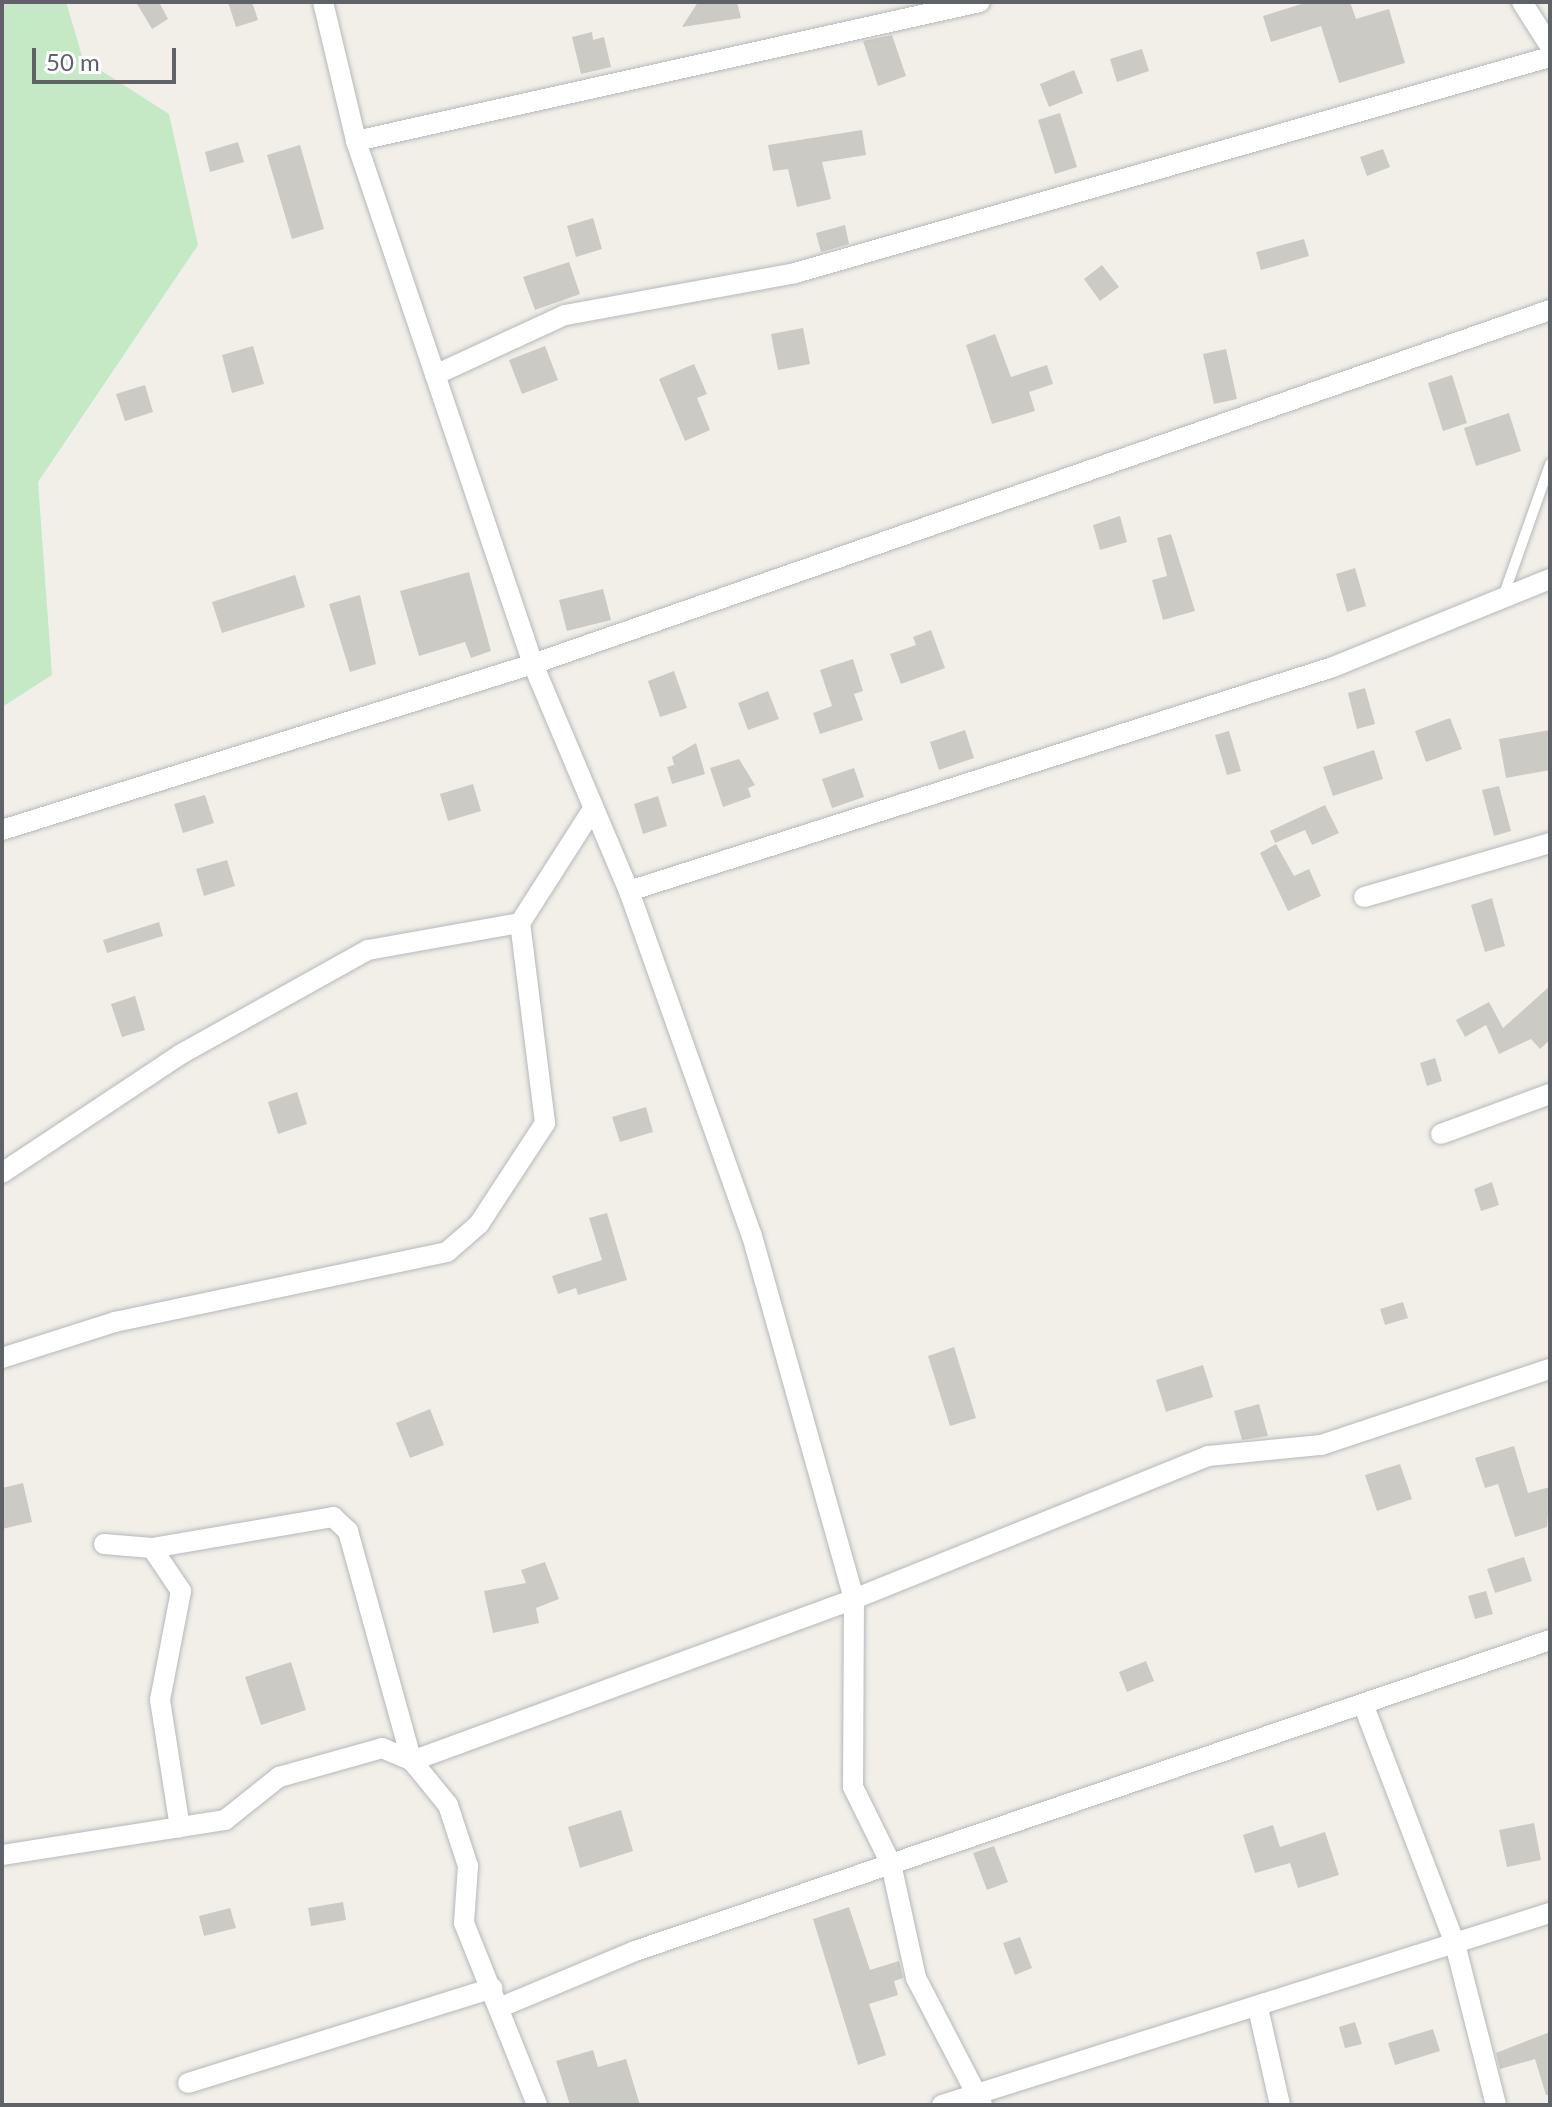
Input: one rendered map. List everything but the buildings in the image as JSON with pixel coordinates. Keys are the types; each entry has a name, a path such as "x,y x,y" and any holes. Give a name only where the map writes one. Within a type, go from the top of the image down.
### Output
{"street":[{"path":"323,2 356,141 533,664 591,812 629,891 752,1236 854,1599 853,1787 891,1864 916,1978 980,2099"},
{"path":"356,141 980,2"},
{"path":"1522,2 1550,46"},
{"path":"435,375 565,315 795,273 1550,57"},
{"path":"2,830 533,664 1550,310"},
{"path":"629,891 1333,667 1550,579"},
{"path":"2,1358 115,1322 447,1252 479,1224 545,1123 520,923 591,812"},
{"path":"1364,897 1550,843"},
{"path":"2,1173 181,1054 368,950 520,923"},
{"path":"1441,1134 1550,1094"},
{"path":"2,1855 225,1820 279,1777 382,1748 412,1761 854,1599 1208,1456 1321,1445 1550,1369"},
{"path":"104,1544 152,1548 333,1517 348,1531 412,1761 448,1805 468,1866 464,1923 497,1998 537,2105"},
{"path":"152,1548 181,1591 160,1700 180,1827"},
{"path":"188,2083 497,1998 1550,1640"},
{"path":"1363,1704 1455,1944 1496,2105"},
{"path":"942,2105 980,2099 1550,1913"},
{"path":"1258,2008 1280,2105"}],"lane":[{"path":"1502,599 1550,464"}],"green space":[{"path":"2,2 66,2 83,59 169,114 198,245 38,482 52,675 2,707"}]}
